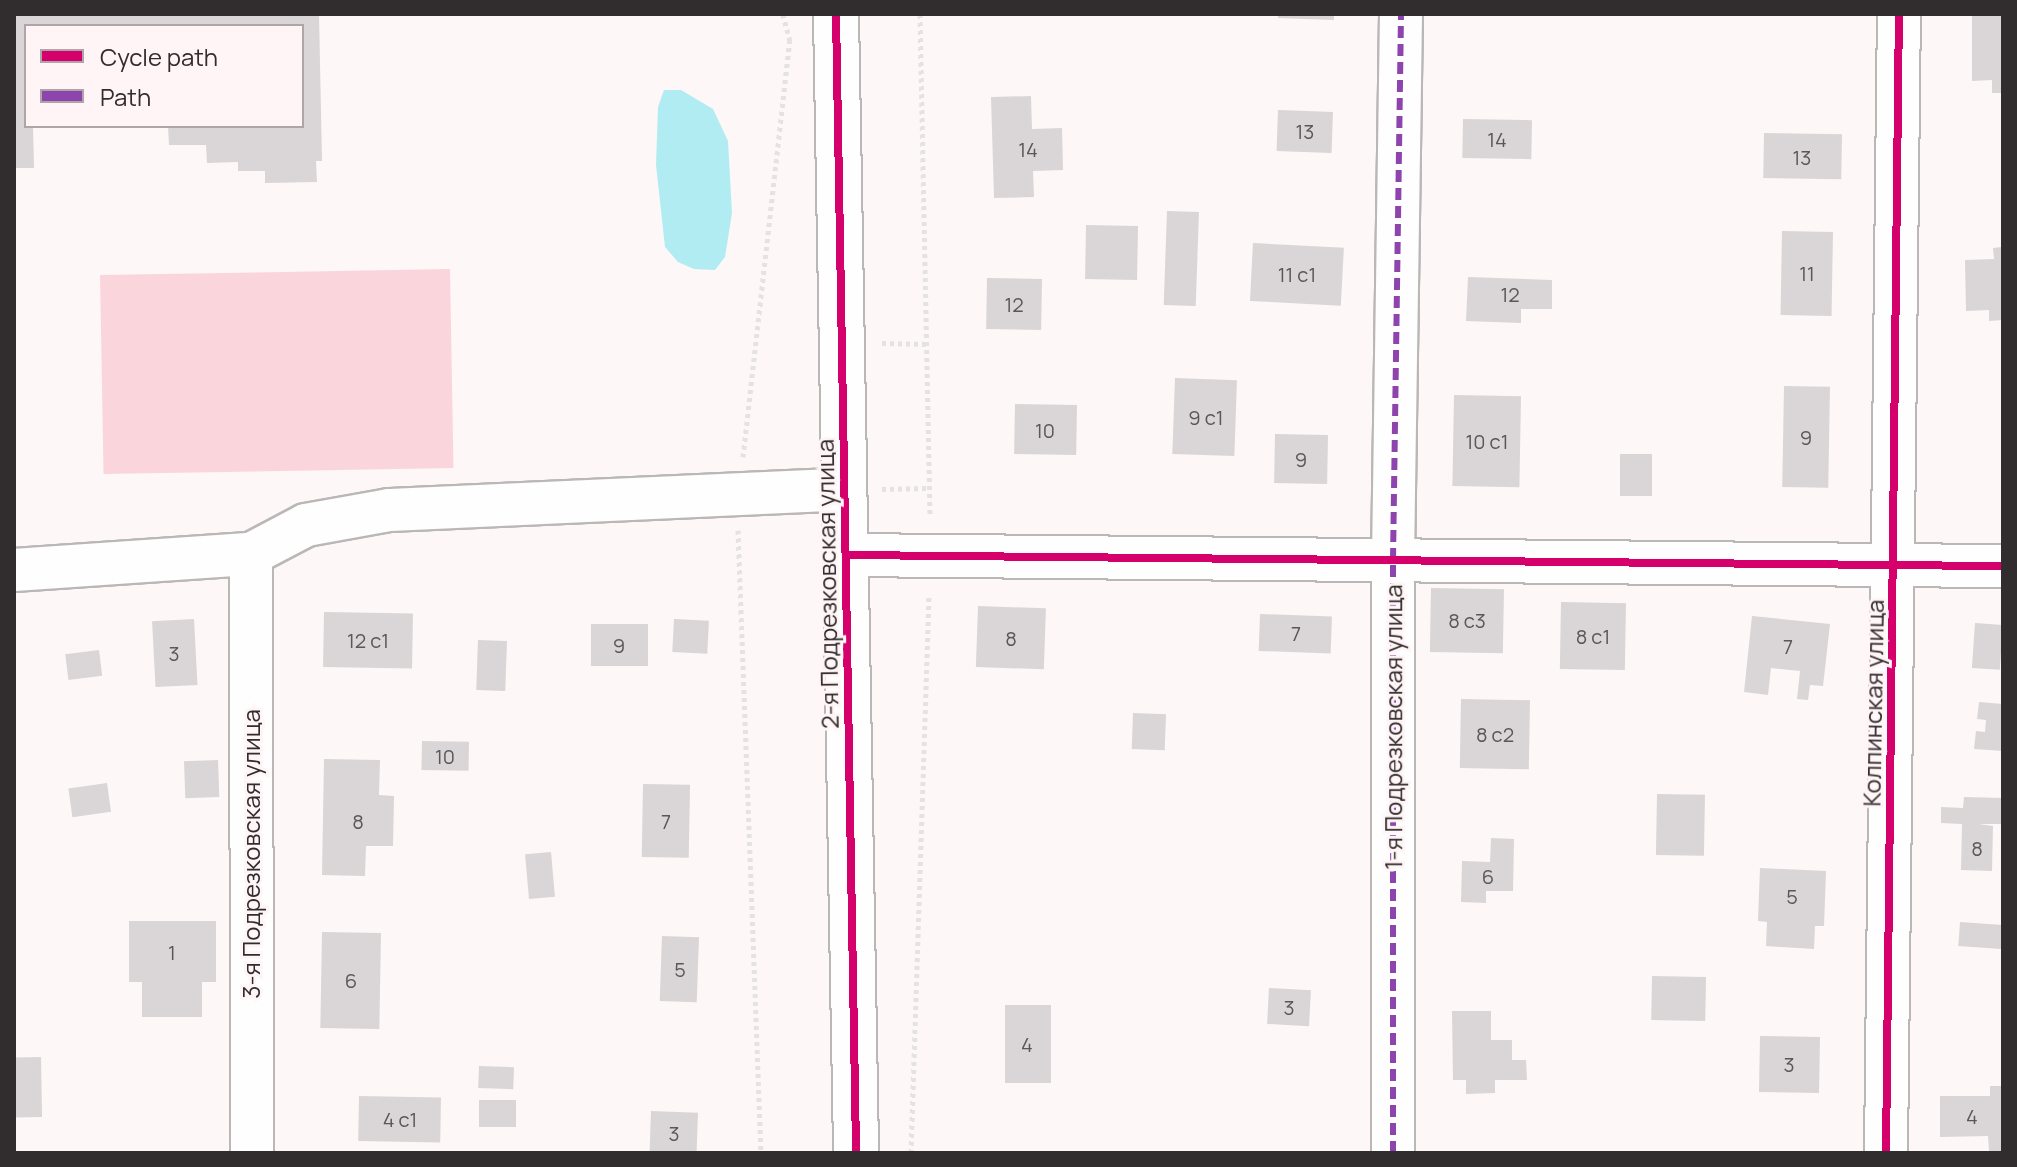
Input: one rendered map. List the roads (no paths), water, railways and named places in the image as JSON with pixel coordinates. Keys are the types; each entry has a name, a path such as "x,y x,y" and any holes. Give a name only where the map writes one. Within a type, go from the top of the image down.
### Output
{"street":[{"name":"2-я Подрезковская улица","path":"836,14 856,1153"},
{"name":"1-я Подрезковская улица","path":"1393,1153 1393,560 1401,14"},
{"name":"Колпинская улица","path":"1886,1153 1899,14"},
{"path":"14,570 251,554 306,525 389,510 845,489"},
{"name":"3-я Подрезковская улица","path":"251,554 252,1153"},
{"path":"847,555 2003,566"}],"water":[{"path":"664,90 681,90 713,109 728,141 732,213 725,257 715,270 694,269 678,262 665,247 656,165 658,107"}]}
